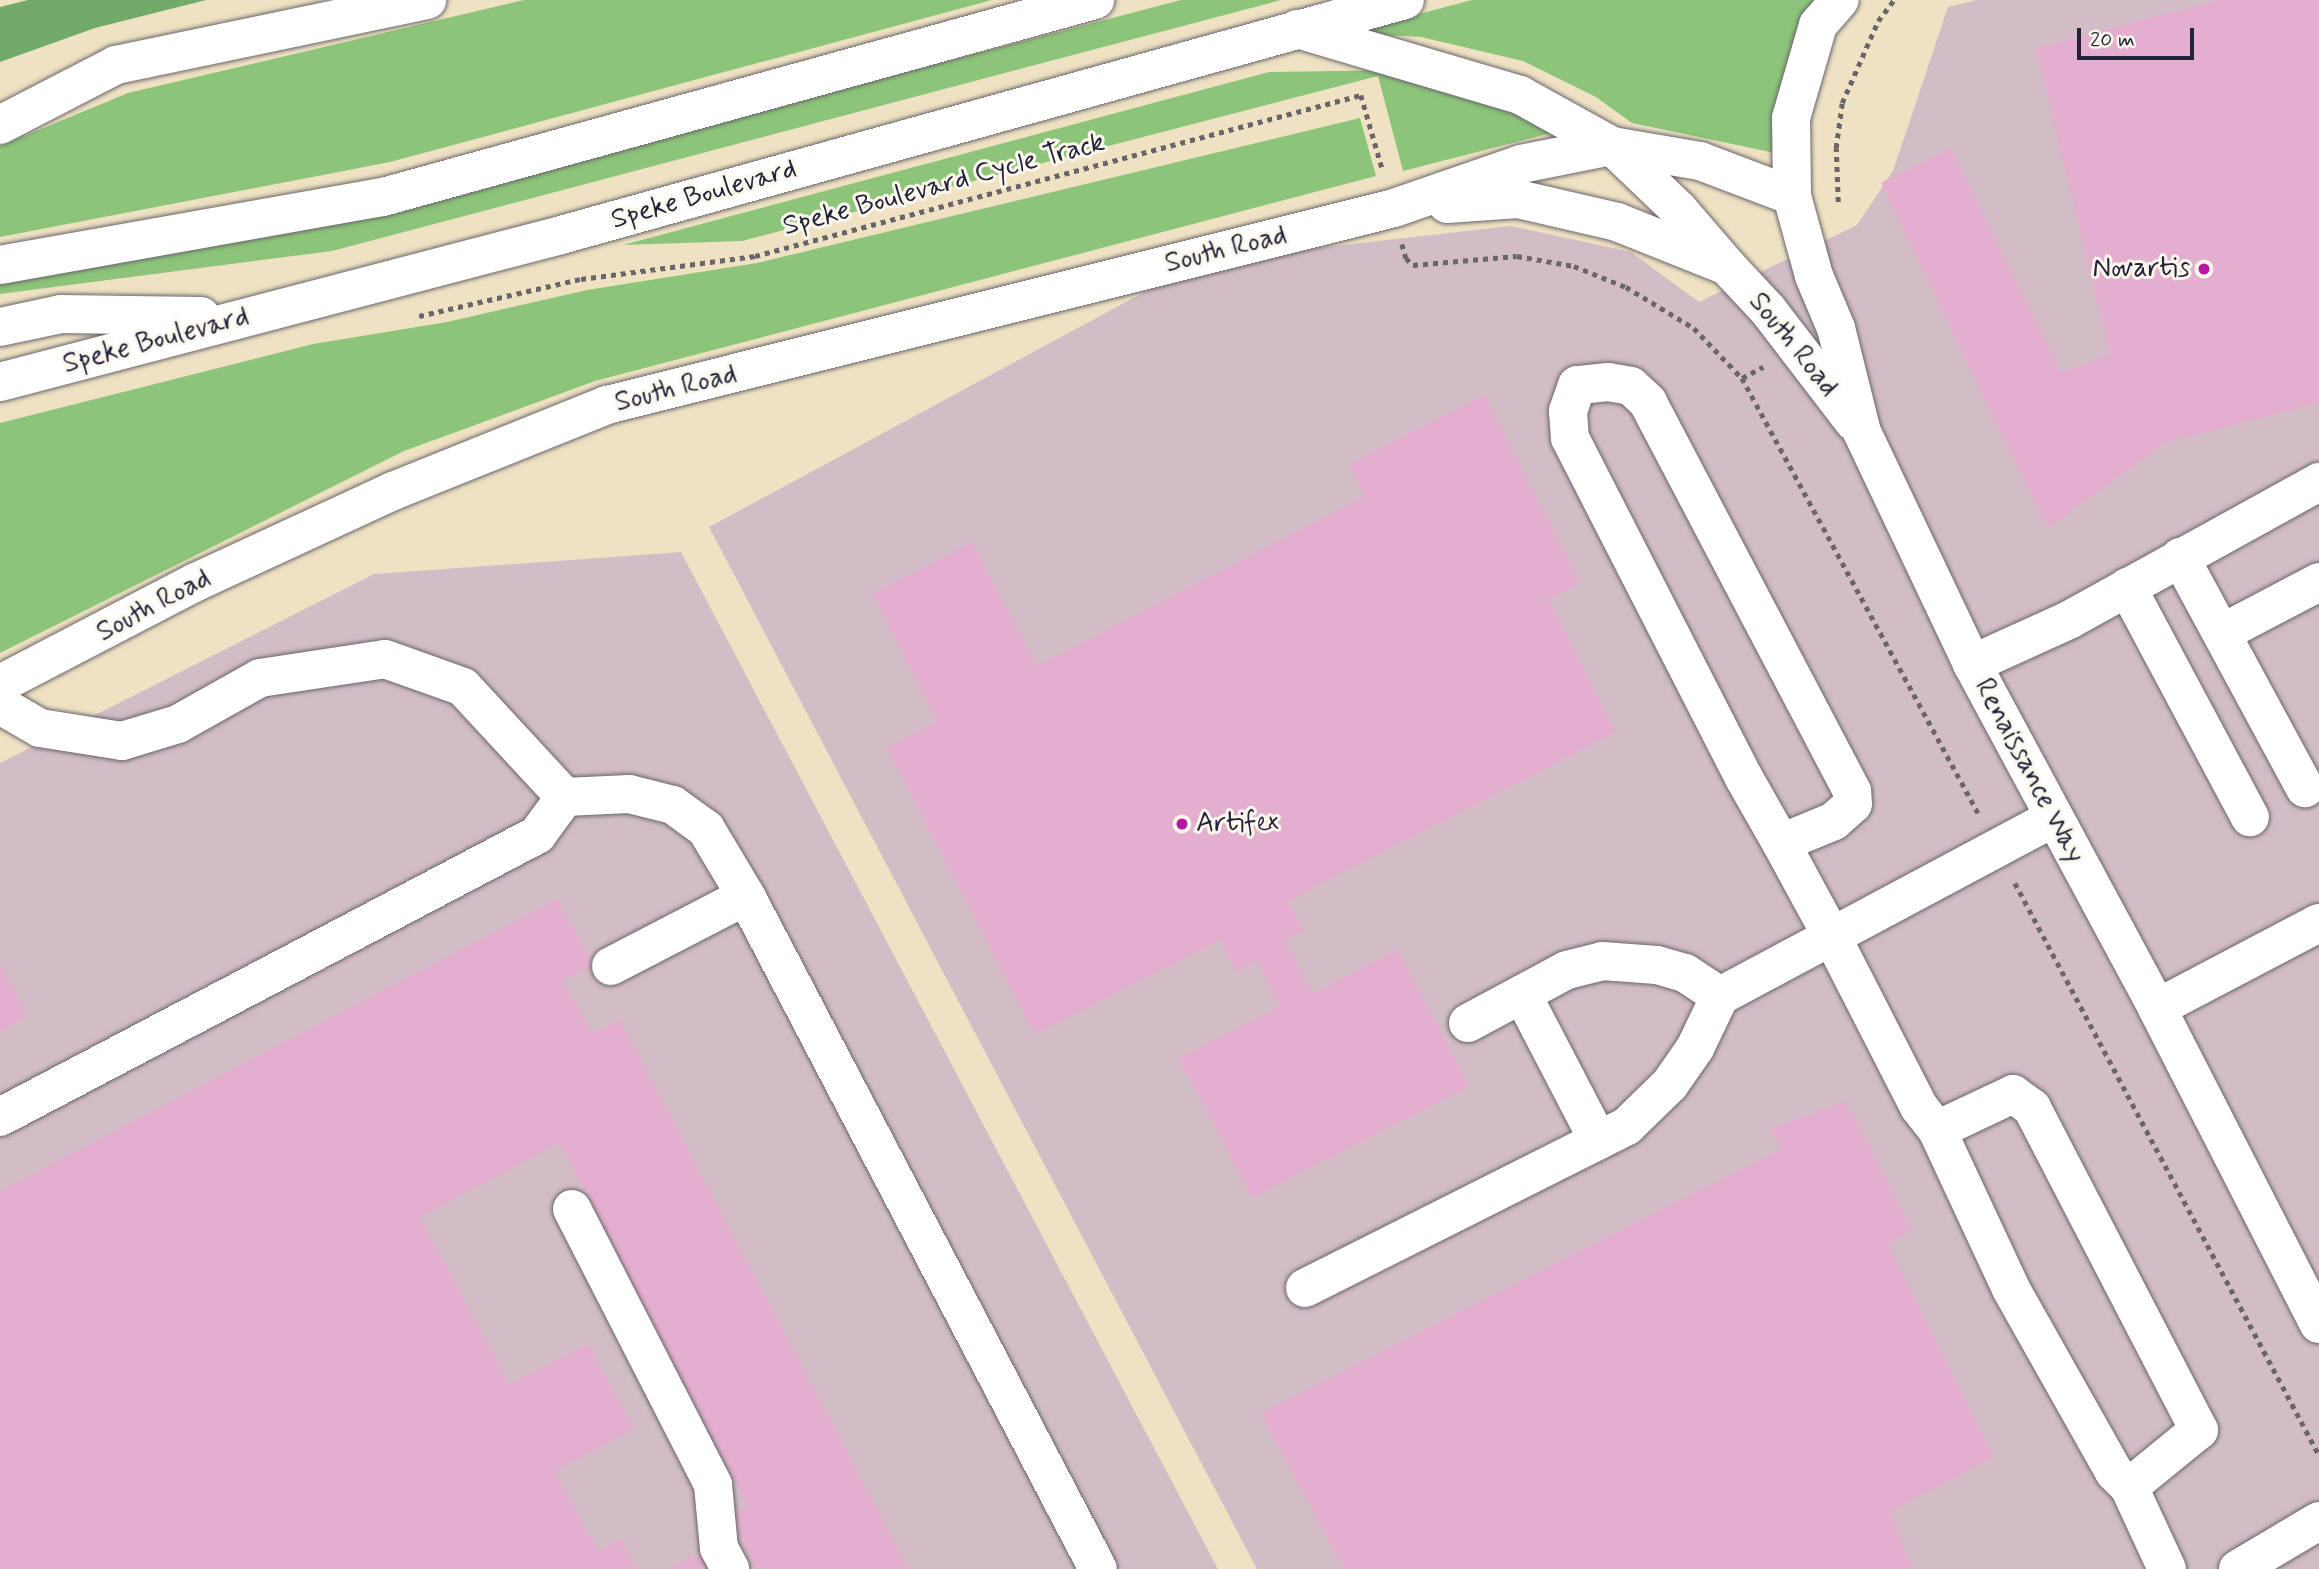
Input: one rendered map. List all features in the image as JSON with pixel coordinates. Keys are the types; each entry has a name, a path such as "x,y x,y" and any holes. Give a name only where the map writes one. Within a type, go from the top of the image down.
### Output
{"main road":[{"path":"0,125 116,65 426,0"},
{"path":"0,265 383,197 1096,0"},
{"name":"Speke Boulevard","path":"0,382 561,235 1405,0"},
{"name":"Renaissance Way","path":"1840,0 1818,25 1791,118 1792,196 1814,276 1836,328 1862,432 1972,664 2157,1008 2319,1324"},
{"path":"1297,29 1520,96 1612,146 1679,210 1727,266"},
{"name":"South Road","path":"0,684 196,582 368,502 607,405 1394,208 1521,164 1612,146 1700,161 1792,196"},
{"name":"South Road","path":"1394,208 1518,199 1617,222 1727,266 1768,310 1862,432"},
{"path":"0,327 61,314 248,317"},
{"path":"1781,844 1834,821 1853,804 1852,791 1648,402 1631,386 1608,382 1577,385 1568,411 1570,438 1781,844 1832,935 1919,1107 1937,1130 2011,1289 2114,1472 2129,1487 2166,1569"},
{"path":"1972,664 2069,620 2319,482"},
{"path":"2180,557 2305,788"},
{"path":"2222,633 2319,582"},
{"path":"2127,587 2250,817"},
{"path":"0,705 40,728 122,741 178,724 260,678 386,659 463,688 565,797 629,794 673,805 705,829 746,896 1098,1569"},
{"path":"0,1116 537,835 565,797"},
{"path":"1305,1288 1628,1126 1670,1084 1695,1048 1720,996 1998,850 2053,818"},
{"path":"611,966 746,896"},
{"path":"2157,1008 2319,923"},
{"path":"1468,1023 1567,971 1602,961 1675,970 1720,996"},
{"path":"1522,995 1598,1140"},
{"path":"1937,1130 2013,1094 2032,1108 2199,1430 2129,1487"},
{"path":"572,1209 713,1485 719,1548 730,1569"},
{"path":"2238,1569 2319,1521"}],"path":[{"path":"1840,210 1836,148 1842,103 1878,21 1894,0"},
{"name":"Speke Boulevard Cycle Track","path":"406,318 581,279 755,256 1361,94 1406,258 1413,265 1517,256 1574,266 1626,287 1694,328 1742,378 1998,850"},
{"path":"1998,850 2319,1455"}],"shaded area":[{"path":"1977,0 2319,0 2319,1569 1257,1569 709,527 1174,276 1264,254 1511,226 1631,252 1699,302 1857,225 1893,171 1948,7"},
{"path":"681,552 1218,1569 0,1569 0,763 374,574"}],"green space":[{"path":"28,0 206,0 95,28 0,62 0,7"},
{"path":"524,0 992,0 390,162 0,237 0,146 128,93"},
{"path":"1181,0 1281,0 332,251 0,294 0,281 493,180"},
{"path":"1472,0 1814,0 1775,153 1632,123 1596,97 1523,61 1421,37 1347,33"},
{"path":"1406,70 1575,127 1403,171 1378,76 742,241 623,245 1269,72"},
{"path":"1360,118 1376,176 595,381 404,451 0,653 0,423 313,344 447,322 587,290 757,263"}],"building":[{"name":"Novartis","path":"2218,0 2319,0 2319,403 2165,443 2047,529 1881,183 1951,148 2061,372 2110,355 2036,48"},
{"name":"Artifex","path":"1484,395 1580,583 1548,599 1616,732 1288,901 1304,931 1285,940 1312,994 1398,949 1469,1086 1252,1198 1179,1058 1280,1006 1257,960 1236,972 1220,940 1035,1035 887,748 937,721 872,594 972,542 1037,666 1365,496 1349,464"},
{"path":"557,899 593,965 563,980 593,1033 620,1020 909,1569 757,1569 729,1516 748,1506 560,1143 420,1217 509,1384 588,1344 634,1429 555,1471 598,1551 621,1539 636,1569 0,1569 0,1191"},
{"path":"0,963 27,1016 0,1031"},
{"path":"1846,1101 1912,1230 1888,1243 1994,1457 1890,1512 1913,1569 1344,1569 1260,1413 1781,1149 1770,1129"},
{"path":"702,1552 711,1569 667,1569"}],"place":[{"name":"Novartis","path":"2204,269"},
{"name":"Artifex","path":"1182,824"}]}
